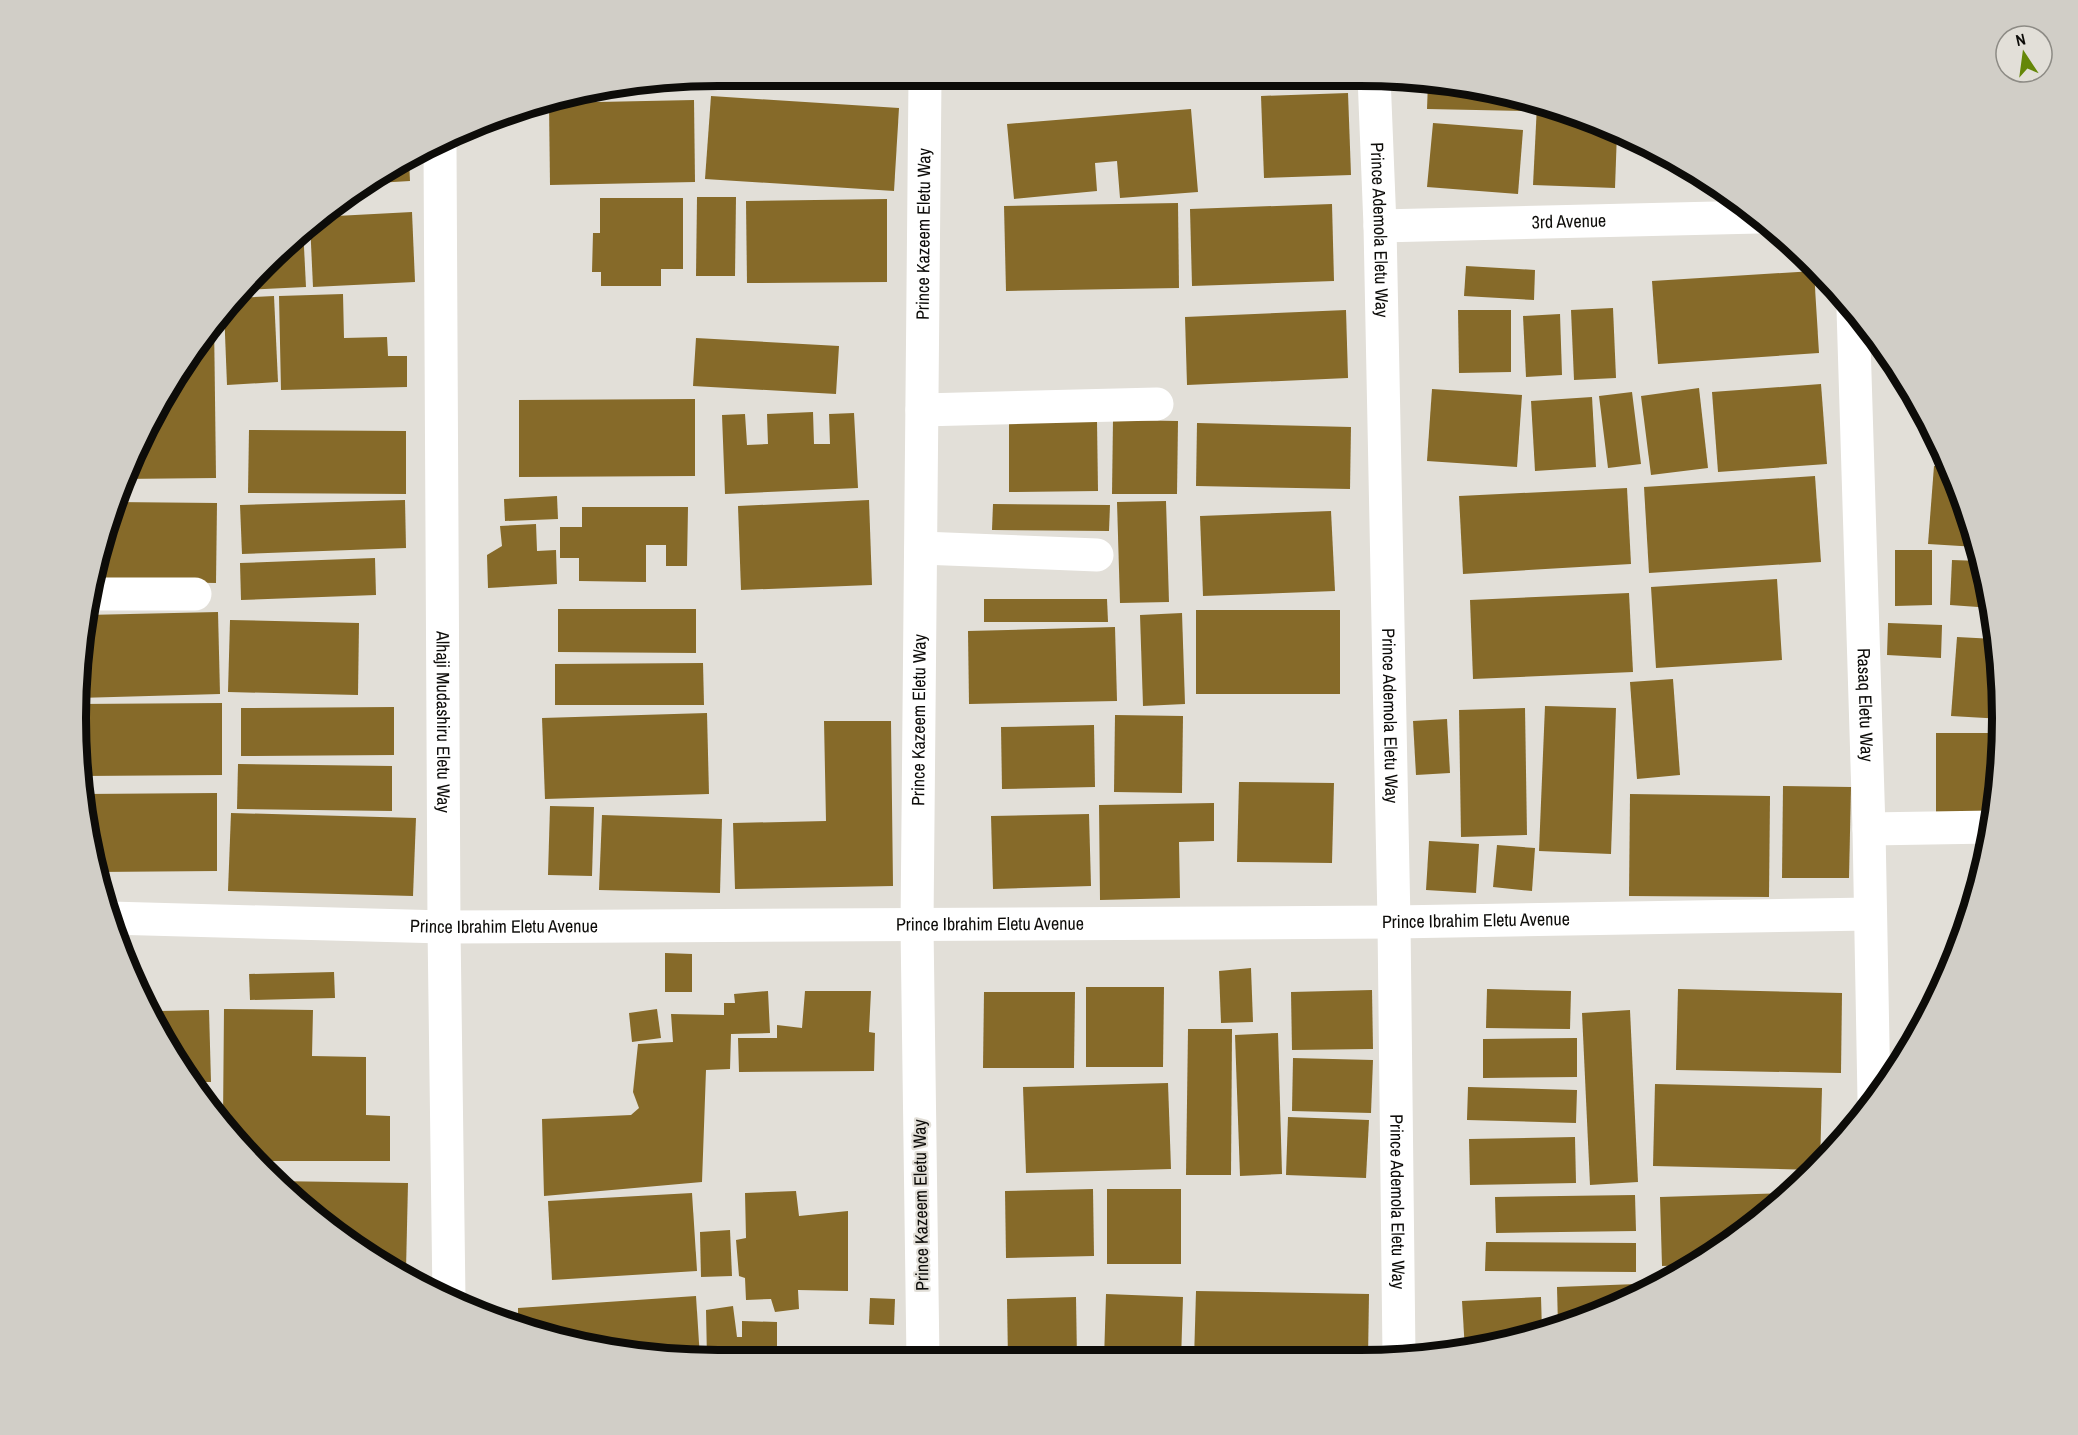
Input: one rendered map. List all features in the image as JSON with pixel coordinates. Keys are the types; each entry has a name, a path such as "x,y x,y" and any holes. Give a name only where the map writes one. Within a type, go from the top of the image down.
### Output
{"street":[{"name":"Prince Kazeem Eletu Way","path":"923,1350 917,926 926,86"},
{"name":"Prince Ademola Eletu Way","path":"1374,86 1380,226 1394,922 1399,1348"},
{"name":"Alhaji Mudashiru Eletu Way","path":"440,150 444,927 449,1289"},
{"name":"3rd Avenue","path":"1380,226 1747,217"},
{"name":"Rasaq Eletu Way","path":"1853,322 1869,829 1874,1086"},
{"path":"922,410 1157,404"},
{"path":"921,548 1096,555"},
{"path":"98,594 195,594"},
{"path":"1869,829 1982,827"},
{"name":"Prince Ibrahim Eletu Avenue","path":"118,918 444,927 917,926 1394,922 1870,914"}],"building":[{"path":"858,86 858,88 713,87"},
{"path":"1428,90 1525,107 1525,111 1427,109"},
{"path":"1348,93 1351,175 1264,178 1261,96"},
{"path":"711,96 899,108 894,191 705,179"},
{"path":"694,100 695,182 550,185 549,108 574,102"},
{"path":"1191,109 1198,192 1120,198 1117,161 1095,163 1097,191 1014,199 1007,124"},
{"path":"1537,111 1564,119 1617,141 1615,188 1533,185"},
{"path":"1433,123 1523,130 1518,194 1427,187"},
{"path":"409,166 410,181 381,183"},
{"path":"697,197 736,197 735,276 696,276"},
{"path":"600,198 683,198 683,269 661,269 661,286 601,286 601,272 592,272 593,233 600,233"},
{"path":"887,199 887,282 747,283 746,201"},
{"path":"1178,203 1179,288 1006,291 1004,206"},
{"path":"1332,204 1334,281 1192,286 1190,209"},
{"path":"412,212 415,282 313,287 311,234 333,216"},
{"path":"304,240 306,287 253,289"},
{"path":"1466,266 1535,270 1534,300 1464,296"},
{"path":"1807,271 1814,279 1819,353 1658,364 1652,281"},
{"path":"343,294 344,338 387,337 388,356 407,356 407,387 281,390 279,296"},
{"path":"274,296 278,382 227,385 225,322 245,297"},
{"path":"1613,308 1616,378 1574,380 1571,310"},
{"path":"1346,310 1348,378 1187,385 1185,317"},
{"path":"1458,310 1511,310 1511,372 1459,373"},
{"path":"1560,314 1562,375 1526,377 1523,316"},
{"path":"214,335 216,478 133,479 170,401"},
{"path":"696,338 839,346 836,394 693,386"},
{"path":"1821,384 1827,464 1718,472 1712,392"},
{"path":"1699,388 1708,468 1651,475 1641,396"},
{"path":"1432,389 1522,395 1517,467 1427,461"},
{"path":"1632,392 1641,464 1608,468 1599,396"},
{"path":"1592,397 1596,467 1535,471 1531,401"},
{"path":"695,399 695,476 519,477 519,400"},
{"path":"813,412 814,444 830,444 829,414 854,413 858,488 725,494 722,415 745,414 747,445 768,444 767,414"},
{"path":"1113,420 1178,421 1177,494 1112,494"},
{"path":"1097,421 1098,491 1009,492 1009,422"},
{"path":"1197,423 1351,427 1350,489 1196,486"},
{"path":"249,430 406,431 406,494 248,493"},
{"path":"1934,466 1940,466 1959,514 1969,546 1928,544"},
{"path":"1815,476 1821,562 1649,573 1644,487"},
{"path":"1627,488 1631,564 1463,574 1459,496"},
{"path":"557,496 558,519 505,521 504,499"},
{"path":"405,500 406,548 242,554 240,505"},
{"path":"869,500 872,585 741,590 738,506"},
{"path":"1166,501 1169,602 1120,603 1117,502"},
{"path":"124,502 217,503 216,583 101,581"},
{"path":"993,504 1110,505 1109,531 992,530"},
{"path":"582,507 688,507 687,566 666,566 666,545 646,545 646,582 579,581 579,558 560,558 560,527 582,527"},
{"path":"1331,511 1335,591 1203,596 1200,516"},
{"path":"536,524 537,551 556,550 557,584 488,588 487,555 502,546 500,526"},
{"path":"1895,550 1932,550 1932,605 1895,606"},
{"path":"375,558 376,595 241,600 240,563"},
{"path":"1952,560 1973,561 1982,607 1950,605"},
{"path":"1777,579 1782,660 1656,668 1651,587"},
{"path":"1629,593 1633,672 1473,679 1470,600"},
{"path":"984,599 1107,599 1108,622 984,622"},
{"path":"558,609 696,609 696,653 558,652"},
{"path":"1196,610 1340,610 1340,694 1196,694"},
{"path":"218,612 220,694 86,698 94,615"},
{"path":"1182,613 1185,704 1143,706 1140,615"},
{"path":"230,620 359,623 358,695 228,692"},
{"path":"1888,623 1942,625 1941,658 1887,655"},
{"path":"1115,627 1117,701 969,704 968,631"},
{"path":"1957,637 1987,639 1992,718 1951,716"},
{"path":"703,663 704,705 555,705 555,664"},
{"path":"1673,679 1680,775 1637,779 1630,682"},
{"path":"222,703 222,775 89,776 86,704"},
{"path":"1545,706 1616,708 1611,854 1539,851"},
{"path":"394,707 394,755 241,756 241,708"},
{"path":"1525,708 1527,835 1461,837 1459,710"},
{"path":"707,713 709,794 545,799 542,718"},
{"path":"1115,715 1183,716 1182,793 1114,792"},
{"path":"1447,719 1450,773 1416,775 1413,721"},
{"path":"824,721 891,721 893,886 735,889 733,823 826,821"},
{"path":"1094,725 1095,787 1002,789 1001,727"},
{"path":"1936,733 1992,733 1985,812 1936,812"},
{"path":"238,764 392,766 392,811 237,809"},
{"path":"1239,782 1334,783 1332,863 1237,862"},
{"path":"1783,786 1851,787 1849,878 1782,878"},
{"path":"217,793 217,871 105,872 90,794"},
{"path":"1630,794 1770,796 1769,897 1629,896"},
{"path":"1214,803 1214,841 1179,842 1180,898 1100,900 1099,805"},
{"path":"550,806 594,807 592,876 548,875"},
{"path":"231,813 416,818 413,896 228,891"},
{"path":"1089,814 1091,886 993,889 991,816"},
{"path":"602,815 722,819 720,893 599,890"},
{"path":"1429,841 1479,844 1476,893 1426,890"},
{"path":"1497,845 1535,848 1532,891 1493,887"},
{"path":"665,953 692,954 692,992 665,992"},
{"path":"1251,968 1253,1022 1221,1023 1219,971"},
{"path":"334,972 335,998 250,1000 249,974"},
{"path":"1086,987 1164,987 1163,1067 1086,1067"},
{"path":"1487,989 1571,991 1570,1029 1486,1028"},
{"path":"1678,989 1842,993 1841,1073 1676,1070"},
{"path":"1372,990 1373,1049 1292,1050 1291,992"},
{"path":"768,991 770,1033 731,1034 730,1069 706,1070 702,1182 544,1196 542,1119 631,1115 639,1108 633,1092 638,1044 673,1042 671,1014 724,1015 724,1003 735,1003 734,994"},
{"path":"805,991 871,991 869,1032 875,1033 874,1071 739,1072 738,1038 777,1038 777,1025 802,1028"},
{"path":"984,992 1075,992 1074,1068 983,1068"},
{"path":"224,1009 313,1010 312,1056 366,1057 366,1115 390,1116 390,1161 268,1161 223,1111"},
{"path":"657,1009 661,1038 632,1042 629,1013"},
{"path":"209,1010 211,1082 201,1082 192,1069 170,1034 161,1016 161,1011"},
{"path":"1630,1010 1638,1182 1590,1185 1582,1013"},
{"path":"1188,1029 1232,1029 1231,1175 1186,1175"},
{"path":"1278,1033 1282,1174 1240,1176 1235,1035"},
{"path":"1577,1038 1577,1077 1483,1078 1483,1039"},
{"path":"1293,1058 1373,1060 1371,1113 1292,1111"},
{"path":"1168,1083 1171,1169 1026,1173 1023,1087"},
{"path":"1655,1084 1822,1088 1820,1150 1801,1170 1653,1166"},
{"path":"1468,1087 1577,1090 1576,1123 1467,1120"},
{"path":"1288,1117 1369,1120 1366,1178 1286,1175"},
{"path":"1575,1137 1576,1183 1470,1185 1469,1139"},
{"path":"289,1181 408,1183 406,1268 333,1219"},
{"path":"1093,1189 1094,1256 1006,1258 1005,1191"},
{"path":"1107,1189 1181,1189 1181,1264 1107,1264"},
{"path":"796,1191 799,1216 848,1211 848,1291 798,1290 799,1309 775,1312 771,1299 746,1300 745,1278 739,1276 736,1240 746,1238 745,1193"},
{"path":"692,1193 697,1271 552,1280 548,1201"},
{"path":"1777,1193 1712,1243 1675,1266 1662,1266 1660,1197"},
{"path":"1635,1195 1636,1231 1496,1233 1495,1197"},
{"path":"730,1230 732,1276 701,1277 700,1232"},
{"path":"1486,1242 1636,1243 1636,1272 1485,1271"},
{"path":"1637,1284 1637,1285 1558,1318 1557,1287"},
{"path":"1196,1291 1369,1294 1368,1350 1194,1350"},
{"path":"1106,1294 1183,1297 1181,1350 1104,1350"},
{"path":"696,1296 699,1349 635,1344 554,1328 518,1317 518,1308"},
{"path":"1076,1297 1077,1350 1008,1350 1007,1299"},
{"path":"1541,1297 1542,1323 1464,1340 1462,1301"},
{"path":"870,1298 895,1299 894,1325 869,1324"},
{"path":"733,1306 737,1337 742,1337 742,1321 777,1322 777,1350 707,1349 706,1310"}]}
